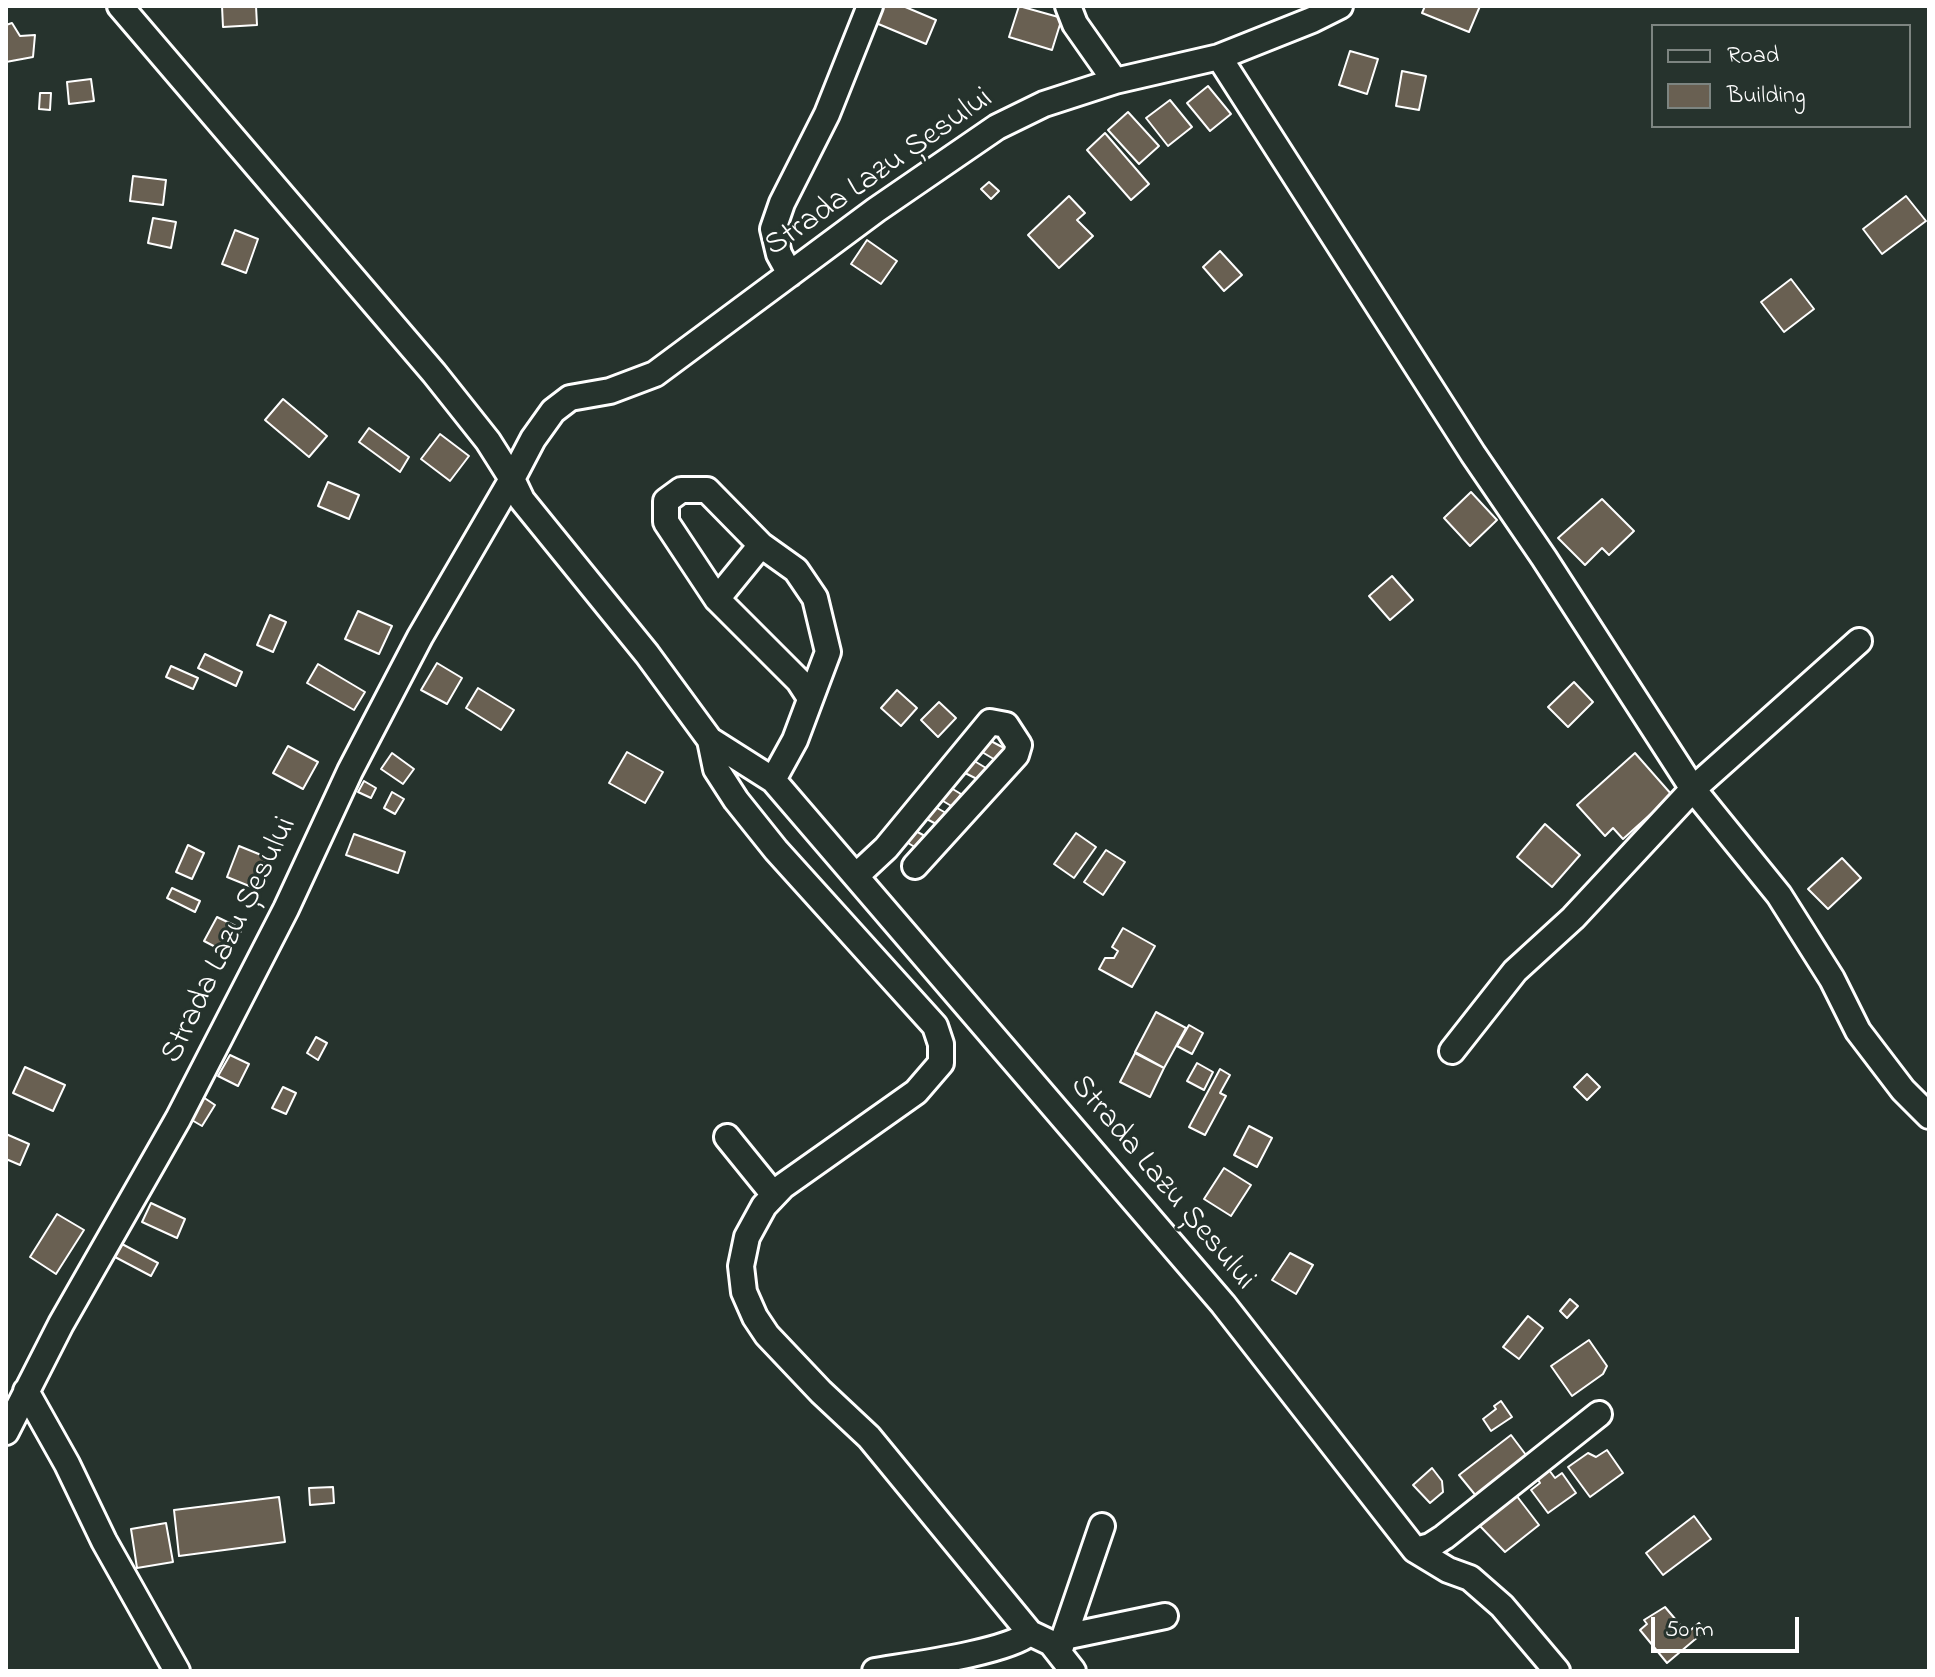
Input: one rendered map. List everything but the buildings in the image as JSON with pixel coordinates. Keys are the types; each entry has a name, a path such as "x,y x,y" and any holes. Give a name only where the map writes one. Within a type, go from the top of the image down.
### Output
{"street":[{"name":"Strada Lazu Șesului","path":"120,6 434,373 488,441 522,500 638,643 710,740 773,780 1223,1304 1415,1550 1448,1570 1470,1578 1502,1606 1557,1671"},
{"path":"790,274 779,254 773,229 782,203 827,114 870,6"},
{"path":"1068,6 1075,24 1115,81"},
{"name":"Strada Lazu Șesului","path":"6,1432 61,1324 178,1119 286,909 350,771 420,637 553,411 570,398 610,391 655,374 997,127 1044,104 1115,81 1219,57 1340,6"},
{"path":"1219,57 1464,441 1544,558 1693,789 1779,895 1832,979 1858,1031 1903,1090 1929,1116"},
{"path":"773,780 795,740 828,652 815,598 796,570 761,545 707,490 681,490 666,501 666,522 717,599 799,681 810,698"},
{"path":"717,599 761,545"},
{"path":"1452,1051 1515,971 1573,918 1693,789 1859,641"},
{"path":"856,876 886,848 990,722 1006,725 1019,745 1016,755 915,866"},
{"name":"Strada Lazu Șesului","path":"710,740 716,769 736,800 776,850 935,1026 941,1044 941,1063 916,1092 783,1186 764,1206 747,1237 741,1266 744,1292 767,1335 869,1437 1030,1633 1065,1654"},
{"path":"727,1137 774,1195"},
{"path":"26,1391 67,1464 104,1541 177,1671"},
{"path":"1415,1550 1430,1546 1444,1537 1599,1414"},
{"path":"1065,1654 1102,1526"},
{"path":"1065,1654 1165,1616"},
{"path":"875,1671 992,1648 1017,1641 1030,1633"}]}
